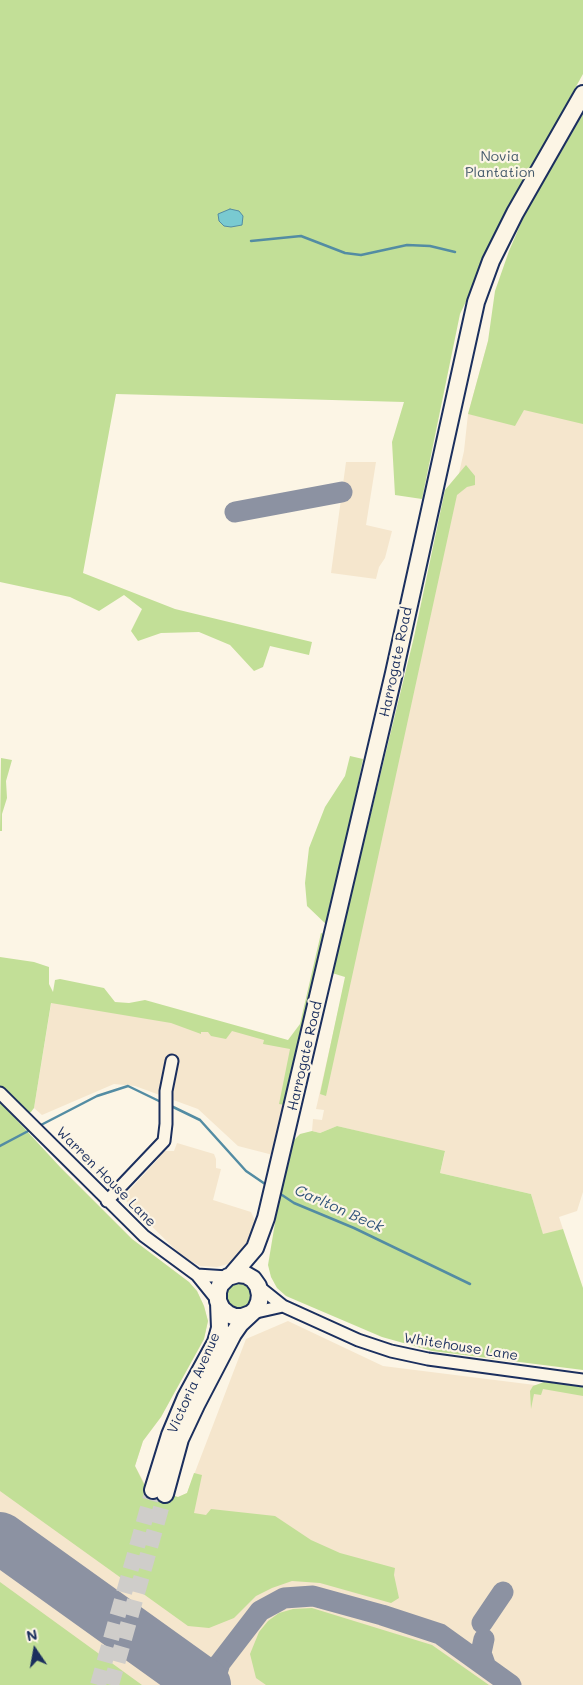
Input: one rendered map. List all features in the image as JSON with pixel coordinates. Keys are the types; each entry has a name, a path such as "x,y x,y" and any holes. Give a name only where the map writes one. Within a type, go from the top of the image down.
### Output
{"highway":[{"name":"Harrogate Road","path":"230,1276 255,1248 266,1218 394,673 476,302 491,261 515,214 583,94"},
{"name":"Harrogate Road","path":"255,1248 257,1284"},
{"path":"246,1275 257,1284 260,1295 259,1302 251,1314 235,1317 222,1309 218,1302 220,1285 230,1276 246,1275"},
{"name":"Victoria Avenue","path":"191,1400 216,1342 220,1328 218,1302"},
{"name":"Victoria Avenue","path":"159,1492 167,1444 191,1400 233,1334 251,1314"}],"street":[{"path":"107,1201 164,1141 166,1091 172,1061"},
{"name":"Warren House Lane","path":"0,1093 144,1236 197,1275 218,1302"},
{"path":"197,1275 230,1276"},
{"name":"Whitehouse Lane","path":"257,1284 283,1306 358,1340 390,1351 428,1359 583,1380"},
{"path":"251,1314 283,1306"}],"shaded area":[{"path":"488,341 583,369 583,1192 577,1211 559,1217 563,1229 543,1235 531,1194 440,1173 445,1152 337,1126 320,1133 312,1131 313,1119 322,1120 324,1110 316,1109 464,451 468,414"},
{"path":"346,462 376,462 366,525 392,531 385,558 379,567 376,579 331,573"},
{"path":"53,992 300,1043 273,1155 238,1146 198,1109 135,1086 114,1084 42,1115 34,1108"},
{"path":"0,1109 49,1160 61,1168 132,1239 189,1282 197,1291 204,1306 208,1321 204,1339 161,1417 143,1441 135,1466 147,1488 178,1497 187,1493 246,1339 288,1321 383,1366 583,1391 583,1685 0,1685"},
{"path":"177,1143 214,1154 216,1168 221,1169 213,1200 251,1212 256,1223 249,1243 236,1259 228,1264 217,1267 200,1266 183,1257 125,1200 126,1194 159,1158 158,1155 162,1151 174,1151"}],"green space":[{"name":"Novia Plantation","path":"0,0 583,0 583,74 528,173 460,314 422,499 395,495 392,442 404,402 116,394 83,573 175,609 312,642 309,655 270,646 263,667 254,671 230,645 199,632 161,633 138,641 131,631 142,609 124,595 99,611 70,597 0,582"},
{"path":"583,114 583,424 524,410 515,426 468,414 488,341 495,291 509,251 524,216"},
{"path":"466,465 475,476 475,485 467,487 457,495 326,1096 320,1094 345,977 332,973 414,637 445,490"},
{"path":"350,756 363,759 329,927 307,906 305,883 309,848 325,807 345,776"},
{"path":"1,758 12,760 6,781 7,798 2,814 2,831 0,831"},
{"path":"321,933 327,935 285,1105 279,1104 290,1049 263,1044 264,1040 232,1031 226,1039 211,1036 208,1032 201,1032 201,1034 171,1023 51,1003 34,1108 31,1112 27,1113 0,1086 0,957 34,962 49,967 49,984 53,992 55,980 60,979 104,988 115,1002 129,1003 145,1000 288,1040 300,1024"},
{"path":"0,1102 61,1168 132,1239 189,1282 197,1291 204,1306 208,1321 204,1339 161,1417 143,1441 135,1466 146,1488 178,1497 187,1493 194,1473 202,1475 194,1513 206,1515 211,1509 275,1516 311,1540 340,1553 395,1568 394,1575 399,1598 391,1603 320,1583 292,1581 256,1596 234,1618 209,1628 188,1626 0,1491"},
{"path":"337,1126 445,1151 440,1173 531,1194 543,1234 563,1229 583,1288 583,1370 432,1351 382,1337 286,1296 277,1288 271,1277 268,1265 291,1143 300,1134 312,1131 320,1133"},
{"path":"240,1278 253,1287 252,1303 243,1310 230,1308 222,1293 223,1289"},
{"path":"544,1382 583,1387 583,1396 543,1389 541,1395 534,1394 531,1409 530,1391 533,1386"},
{"path":"0,1582 142,1685 0,1685"},
{"path":"312,1608 432,1645 489,1685 266,1685 256,1678 250,1654 259,1632 268,1621 279,1613 293,1609"}],"water":[{"path":"230,209 239,211 243,216 242,225 224,226 219,221 218,214"}],"waterway":[{"path":"251,241 301,236 345,253 361,255 407,245 430,246 455,252"},
{"name":"Carlton Beck","path":"39,1126 97,1096 128,1086 161,1102"},
{"name":"Carlton Beck","path":"169,1105 200,1120 246,1171 268,1186"},
{"name":"Carlton Beck","path":"0,1146 32,1129"},
{"name":"Carlton Beck","path":"279,1193 294,1203 354,1228 470,1284"}],"taxiway":[{"path":"235,512 342,492"},
{"path":"482,1623 503,1592"},
{"path":"220,1663 260,1611 284,1598 313,1596 382,1615 440,1634 511,1685"},
{"path":"484,1639 481,1653 486,1667"},
{"path":"180,1667 190,1672 201,1674 211,1671 220,1663 217,1673 217,1685"}],"runway":[{"path":"0,1538 205,1685"}],"tunnel":[{"path":"98,1685 153,1490"},
{"path":"111,1685 165,1494"}]}
